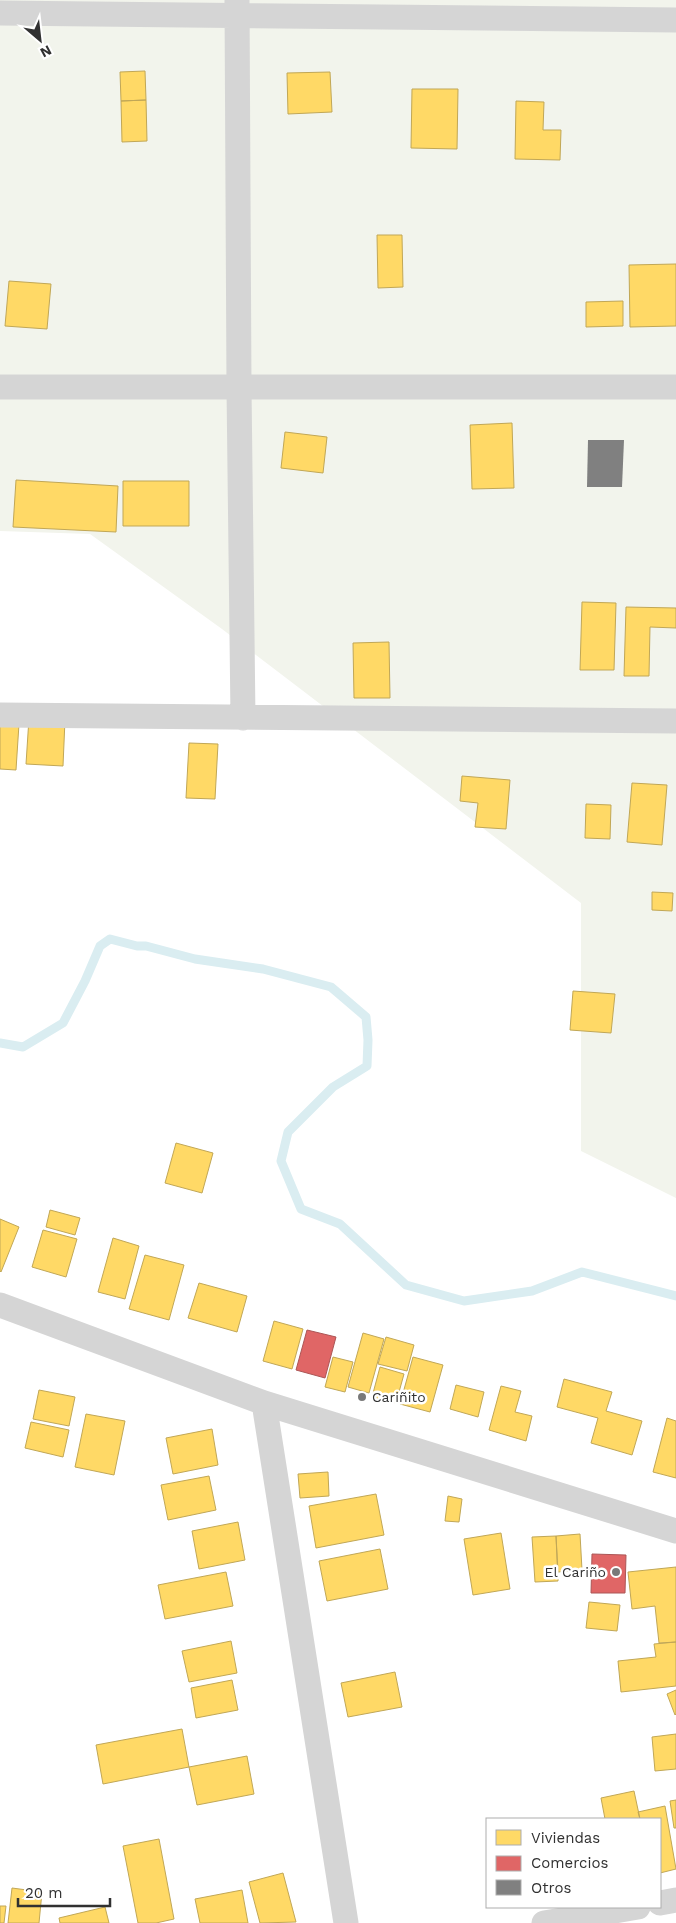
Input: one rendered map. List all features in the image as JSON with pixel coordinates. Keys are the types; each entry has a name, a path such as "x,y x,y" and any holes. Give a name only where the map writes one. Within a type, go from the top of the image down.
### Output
{"street":[{"path":"237,8 238,388 243,718"},
{"path":"0,13 237,8 676,20"},
{"path":"0,386 238,388 676,387"},
{"path":"0,715 676,721"},
{"path":"0,1305 264,1403 676,1531"},
{"path":"264,1403 346,1923"},
{"path":"661,1903 676,1900"},
{"path":"544,1923 632,1908"}],"shaded area":[{"path":"0,0 676,0 676,1198 581,1151 581,903 222,629 90,534 0,531"}],"building: Viviendas":[{"path":"145,71 146,100 121,101 120,72"},
{"path":"330,72 332,112 288,114 287,73"},
{"path":"412,89 458,89 457,149 411,148"},
{"path":"146,100 147,141 122,142 121,101"},
{"path":"516,101 544,102 543,130 561,130 560,160 515,159"},
{"path":"377,235 402,235 403,287 378,288"},
{"path":"676,264 676,326 630,327 629,265"},
{"path":"9,281 51,284 47,329 5,326"},
{"path":"623,301 623,326 586,327 586,302"},
{"path":"512,423 514,488 472,489 470,425"},
{"path":"285,432 327,437 323,473 281,468"},
{"path":"16,480 118,486 116,532 13,527"},
{"path":"123,481 189,481 189,526 123,526"},
{"path":"582,602 616,603 614,670 580,670"},
{"path":"626,607 676,608 676,628 650,627 649,676 624,676"},
{"path":"389,642 390,698 354,698 353,643"},
{"path":"29,718 65,720 63,766 26,764"},
{"path":"0,723 19,724 16,770 0,769"},
{"path":"189,743 218,744 215,799 186,798"},
{"path":"462,776 510,780 506,829 475,827 478,803 460,801"},
{"path":"632,783 667,785 662,845 627,842"},
{"path":"586,804 611,805 610,839 585,838"},
{"path":"652,892 673,893 672,911 652,910"},
{"path":"573,991 615,994 611,1033 570,1030"},
{"path":"176,1143 213,1153 202,1193 165,1183"},
{"path":"50,1210 80,1218 75,1235 46,1227"},
{"path":"0,1219 19,1227 1,1272 0,1271"},
{"path":"43,1230 77,1239 66,1277 32,1267"},
{"path":"113,1238 139,1246 125,1299 98,1292"},
{"path":"145,1255 184,1265 169,1320 129,1309"},
{"path":"199,1283 247,1296 237,1332 188,1318"},
{"path":"274,1321 303,1329 292,1369 263,1361"},
{"path":"363,1333 384,1339 369,1393 348,1387"},
{"path":"386,1337 414,1345 407,1371 378,1364"},
{"path":"333,1357 353,1362 345,1392 325,1387"},
{"path":"413,1357 443,1365 430,1412 400,1404"},
{"path":"380,1367 404,1374 396,1403 372,1397"},
{"path":"564,1379 612,1392 606,1411 642,1421 632,1455 591,1443 598,1418 557,1407"},
{"path":"456,1385 484,1392 478,1417 450,1409"},
{"path":"501,1386 521,1391 515,1412 532,1416 526,1441 489,1430"},
{"path":"39,1390 75,1397 69,1426 33,1419"},
{"path":"86,1414 125,1421 114,1475 75,1467"},
{"path":"667,1418 676,1421 676,1478 653,1472"},
{"path":"31,1422 69,1430 63,1457 25,1448"},
{"path":"212,1429 218,1465 173,1474 166,1438"},
{"path":"328,1472 329,1496 300,1498 298,1474"},
{"path":"209,1476 216,1510 168,1520 161,1485"},
{"path":"376,1494 384,1535 316,1548 309,1506"},
{"path":"448,1496 462,1499 459,1522 445,1521"},
{"path":"238,1522 245,1560 199,1569 192,1531"},
{"path":"501,1533 510,1589 473,1595 464,1539"},
{"path":"580,1534 582,1570 558,1572 556,1536"},
{"path":"556,1536 558,1581 535,1582 532,1537"},
{"path":"380,1549 388,1589 327,1601 319,1561"},
{"path":"676,1567 676,1642 659,1643 655,1606 632,1609 628,1572"},
{"path":"226,1572 233,1606 165,1619 158,1585"},
{"path":"589,1602 620,1605 617,1631 586,1628"},
{"path":"231,1641 237,1673 189,1682 182,1651"},
{"path":"676,1642 676,1686 621,1692 618,1661 656,1657 654,1644"},
{"path":"395,1672 402,1707 348,1717 341,1683"},
{"path":"232,1680 238,1710 196,1718 191,1688"},
{"path":"676,1690 676,1714 675,1715 667,1694"},
{"path":"182,1729 189,1767 103,1784 96,1745"},
{"path":"676,1734 676,1769 655,1771 652,1737"},
{"path":"247,1756 254,1794 197,1805 189,1767"},
{"path":"634,1791 640,1818 605,1818 601,1798"},
{"path":"676,1800 676,1828 674,1828 670,1801"},
{"path":"665,1806 676,1869 661,1873 661,1818 640,1818 638,1812"},
{"path":"159,1839 174,1919 156,1923 138,1923 123,1846"},
{"path":"283,1873 296,1922 260,1923 249,1882"},
{"path":"12,1888 42,1892 39,1923 8,1923"},
{"path":"242,1890 248,1923 200,1923 195,1899"},
{"path":"0,1906 6,1906 4,1923 0,1923"},
{"path":"105,1907 109,1923 60,1923 59,1918"}],"building: Comercios":[{"path":"307,1330 336,1337 325,1378 296,1370"},
{"path":"592,1554 626,1555 625,1593 591,1593"}],"building: Otros":[{"path":"588,440 624,440 622,487 587,487"}],"waterway":[{"path":"0,1043 23,1047 63,1023 85,981 100,946 110,939 195,959 263,969 331,987 366,1017 368,1040 367,1066 333,1087 288,1132 281,1161 301,1209 340,1224 406,1285 464,1301 532,1291 582,1272 676,1296"}],"place":[{"name":"Cariñito","path":"362,1397"},
{"name":"El Cariño","path":"616,1572"}]}
